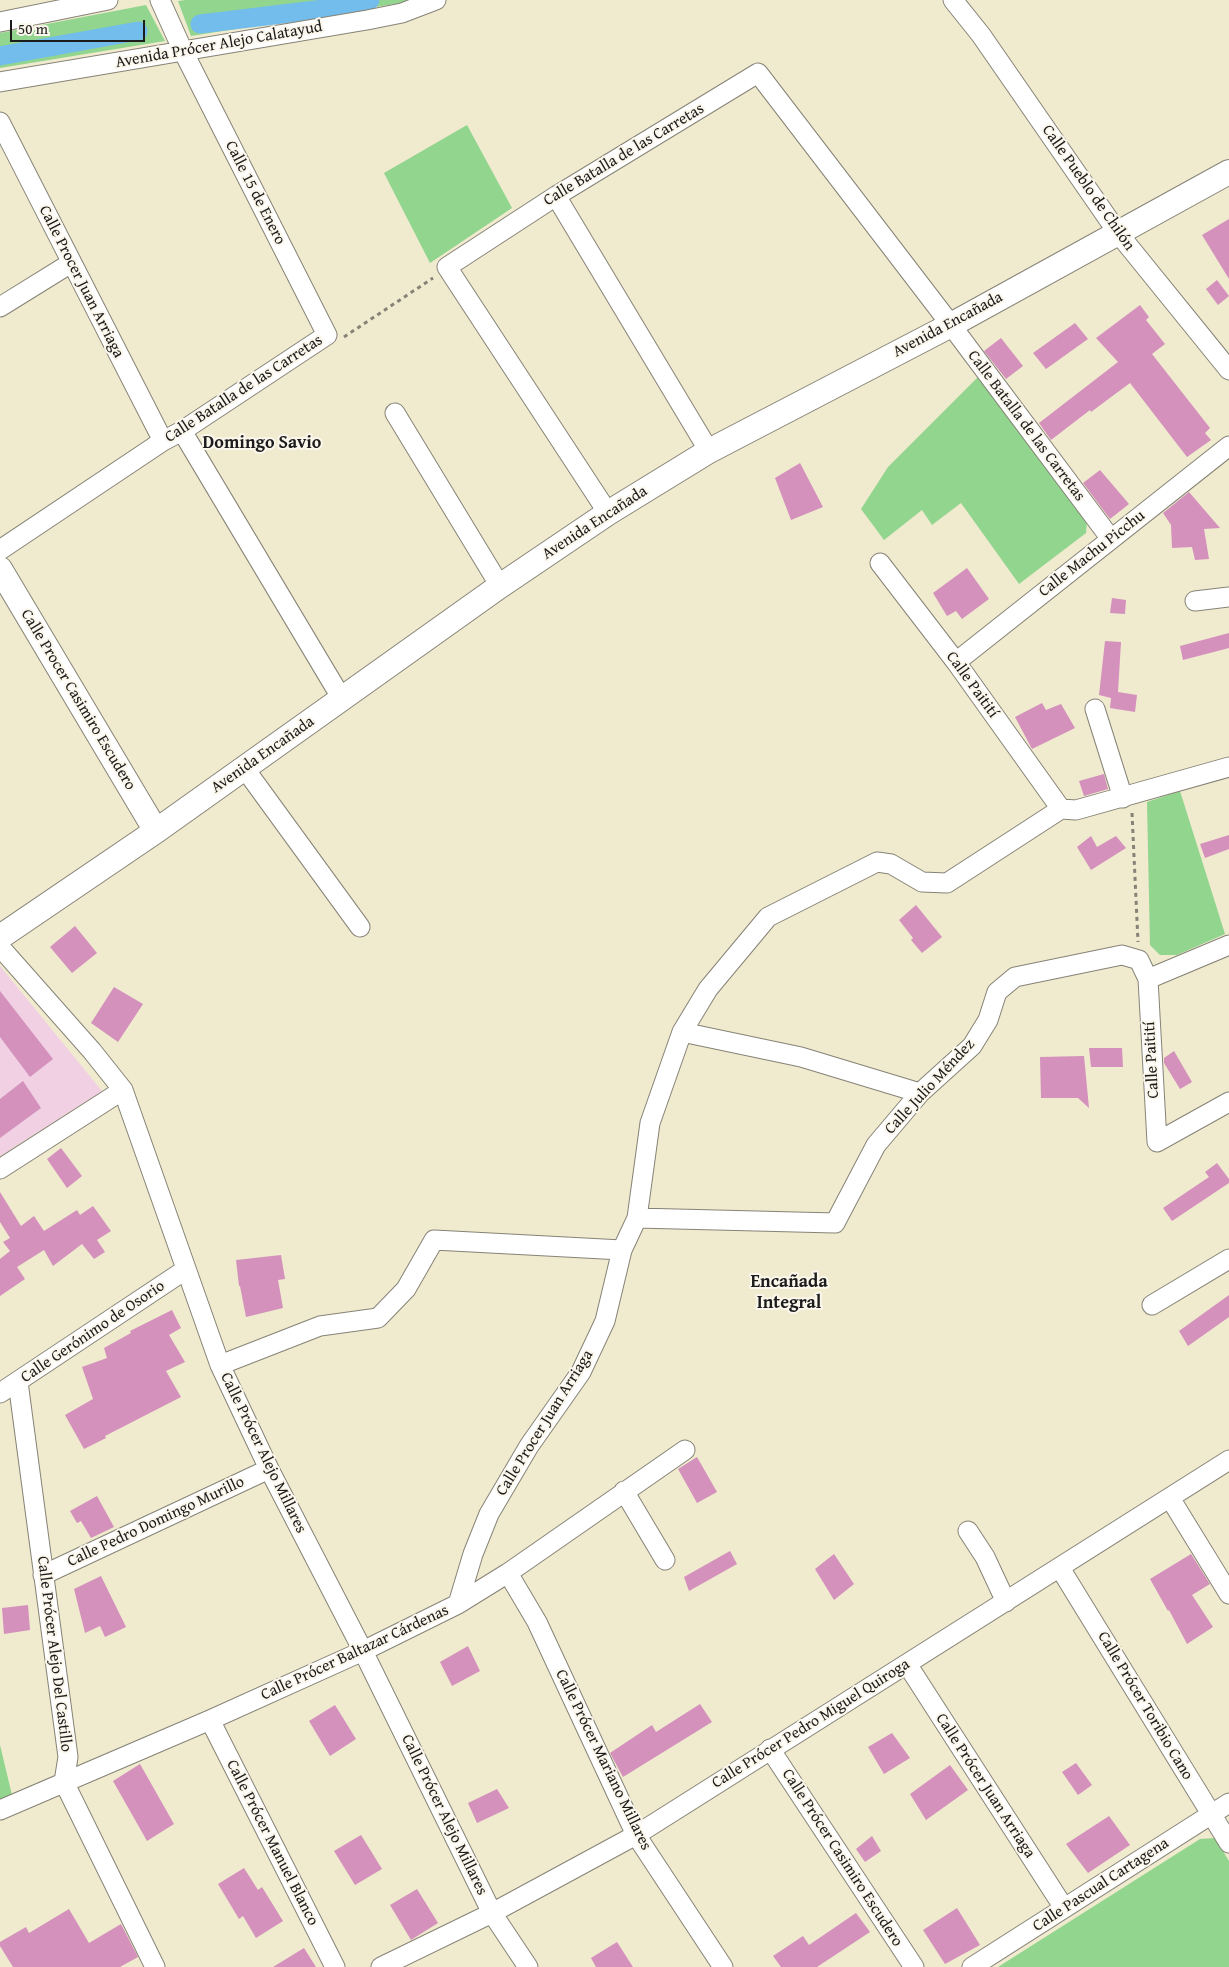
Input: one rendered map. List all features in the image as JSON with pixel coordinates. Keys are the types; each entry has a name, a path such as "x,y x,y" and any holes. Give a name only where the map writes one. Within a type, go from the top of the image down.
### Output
{"main road":[{"name":"Avenida Encañada","path":"0,937 156,831 500,586 608,513 709,451 951,325 1228,175"},
{"name":"Calle Procer Casimiro Escudero","path":"0,569 156,831"}],"street":[{"path":"0,22 108,0"},
{"name":"Calle 15 de Enero","path":"160,0 183,51 327,335"},
{"name":"Avenida Prócer Alejo Calatayud","path":"0,82 402,13 436,0"},
{"name":"Calle Pueblo de Chilón","path":"953,0 981,34 1118,233 1229,370"},
{"name":"Calle Batalla de las Carretas","path":"447,267 556,196 758,74 951,325 1111,539"},
{"name":"Calle Procer Juan Arriaga","path":"0,122 163,441"},
{"path":"556,196 709,451"},
{"path":"0,307 71,263"},
{"path":"447,267 608,513"},
{"name":"Calle Batalla de las Carretas","path":"0,550 163,441 182,431 327,335"},
{"path":"395,413 500,586"},
{"path":"182,431 342,699"},
{"name":"Calle Machu Picchu","path":"956,662 1229,446"},
{"name":"Calle Paitití","path":"880,563 956,662 1061,809"},
{"path":"1195,601 1229,597"},
{"path":"1096,708 1127,797"},
{"path":"1061,809 1076,810 1229,767"},
{"path":"245,768 360,927"},
{"name":"Calle Procer Juan Arriaga","path":"458,1604 473,1554 489,1514 529,1446 581,1372 605,1321 622,1250 637,1218 650,1123 682,1032 708,989 768,917 878,862 891,864 922,882 947,883 1061,809"},
{"path":"1139,960 1148,979 1229,945"},
{"name":"Calle Prócer Alejo Millares","path":"0,946 92,1051 123,1090 220,1365 269,1469 363,1651 492,1913 528,1967"},
{"name":"Calle Julio Méndez","path":"637,1218 834,1223 876,1145 920,1094 972,1046 988,1020 997,992 1014,977 1122,955 1139,960"},
{"name":"Calle Paitití","path":"1148,979 1157,1142 1229,1102"},
{"path":"682,1032 801,1057 920,1094"},
{"path":"0,1169 123,1090"},
{"path":"220,1365 320,1326 378,1318 406,1289 434,1240 622,1250"},
{"path":"1152,1305 1229,1258"},
{"name":"Calle Gerónimo de Osorio","path":"0,1393 186,1270"},
{"name":"Calle Prócer Alejo Del Castillo","path":"18,1382 68,1757 64,1782"},
{"name":"Calle Prócer Baltazar Cárdenas","path":"0,1810 210,1720 363,1651 458,1604 508,1573 685,1450"},
{"name":"Calle Prócer Pedro Miguel Quiroga","path":"381,1967 492,1913 636,1835 1229,1460"},
{"name":"Calle Pedro Domingo Murillo","path":"44,1574 269,1469"},
{"path":"624,1491 665,1560"},
{"path":"1170,1498 1229,1594"},
{"path":"968,1531 985,1557 1006,1602"},
{"name":"Calle Prócer Toribio Cano","path":"1060,1568 1229,1843"},
{"name":"Calle Prócer Mariano Millares","path":"508,1573 537,1622 636,1835 723,1967"},
{"name":"Calle Prócer Juan Arriaga","path":"906,1664 1064,1908"},
{"name":"Calle Prócer Manuel Blanco","path":"210,1720 335,1967"},
{"name":"Calle Prócer Casimiro Escudero","path":"770,1749 914,1967"},
{"path":"64,1782 155,1967"},
{"name":"Calle Pascual Cartagena","path":"978,1966 1064,1908 1229,1803"}],"path":[{"name":"Calle Batalla de las Carretas","path":"327,335 344,337 429,282 447,267"},
{"path":"1127,797 1139,960"}],"shaded area":[{"path":"0,966 102,1091 0,1156"}],"green space":[{"path":"410,0 401,3 191,36 178,1"},
{"path":"146,5 165,41 0,68 0,33"},
{"path":"467,125 512,208 430,263 384,173"},
{"path":"978,377 1087,521 1086,533 1019,584 961,503 932,525 922,510 884,540 861,509 888,467"},
{"path":"1180,791 1225,934 1177,955 1160,955 1150,945 1147,802"},
{"path":"0,1745 12,1795 0,1800"},
{"path":"1215,1838 1229,1861 1229,1967 998,1967 1200,1839"}],"building":[{"path":"1229,219 1229,279 1202,235"},
{"path":"1217,280 1229,296 1218,305 1206,289"},
{"path":"1140,305 1149,317 1146,320 1165,344 1152,354 1210,428 1205,433 1211,440 1187,457 1130,383 1091,412 1090,410 1051,440 1039,423 1118,362 1096,338"},
{"path":"1075,323 1088,339 1046,369 1033,353"},
{"path":"1001,338 1023,366 1006,379 984,351"},
{"path":"800,463 823,507 791,520 775,478"},
{"path":"1100,470 1129,504 1110,519 1083,483"},
{"path":"1189,492 1220,528 1204,529 1209,559 1195,560 1192,547 1172,548 1171,525 1163,513"},
{"path":"967,568 989,599 962,619 956,611 947,616 933,593"},
{"path":"1112,598 1126,600 1125,614 1110,613"},
{"path":"1229,633 1229,648 1183,660 1180,646"},
{"path":"1105,641 1121,642 1118,692 1137,695 1135,712 1110,708 1111,698 1099,695"},
{"path":"1042,703 1046,710 1061,704 1075,728 1032,749 1015,717"},
{"path":"1104,774 1108,789 1084,796 1079,781"},
{"path":"1229,835 1229,849 1205,858 1200,844"},
{"path":"1091,836 1097,847 1116,836 1126,848 1091,870 1077,847"},
{"path":"916,905 942,937 922,953 911,940 913,938 899,920"},
{"path":"75,926 97,953 72,973 50,947"},
{"path":"114,987 143,1004 118,1042 91,1023"},
{"path":"0,991 53,1059 30,1077 0,1037"},
{"path":"1089,1048 1122,1048 1123,1067 1091,1067"},
{"path":"1174,1051 1192,1082 1180,1089 1164,1063 1164,1058"},
{"path":"1084,1056 1089,1108 1078,1098 1041,1098 1040,1057"},
{"path":"23,1081 41,1108 0,1138 0,1099"},
{"path":"61,1148 82,1176 67,1188 47,1159"},
{"path":"1217,1163 1229,1179 1229,1183 1172,1221 1163,1208 1209,1177 1205,1172"},
{"path":"0,1192 21,1226 34,1216 44,1231 77,1210 80,1215 93,1206 111,1231 97,1240 105,1252 94,1259 82,1244 53,1266 44,1250 17,1267 25,1279 0,1296 0,1259 10,1251 3,1242 10,1238 0,1222"},
{"path":"281,1255 285,1279 278,1280 283,1308 246,1317 239,1286 236,1260"},
{"path":"1229,1295 1229,1317 1188,1346 1179,1331"},
{"path":"172,1310 181,1328 169,1335 185,1362 166,1371 181,1397 105,1436 106,1438 84,1449 65,1415 93,1399 82,1367 107,1358 104,1348 131,1333 130,1331"},
{"path":"697,1457 717,1492 697,1503 678,1469"},
{"path":"97,1496 114,1527 91,1538 81,1521 77,1523 70,1511"},
{"path":"730,1551 737,1564 689,1591 684,1577"},
{"path":"834,1554 854,1584 834,1600 815,1569"},
{"path":"1191,1554 1210,1584 1192,1595 1213,1627 1187,1644 1150,1579"},
{"path":"101,1576 126,1627 105,1637 100,1626 85,1633 74,1589"},
{"path":"28,1605 30,1630 4,1634 2,1608"},
{"path":"468,1646 480,1671 452,1686 440,1662"},
{"path":"700,1704 712,1722 623,1777 610,1753 652,1725 656,1732"},
{"path":"335,1705 356,1739 330,1756 309,1721"},
{"path":"892,1733 910,1758 884,1774 868,1747"},
{"path":"1076,1763 1092,1785 1078,1795 1062,1772"},
{"path":"140,1764 174,1824 147,1841 113,1781"},
{"path":"950,1765 968,1790 926,1820 910,1794"},
{"path":"497,1789 509,1808 477,1823 468,1803"},
{"path":"1109,1816 1130,1845 1088,1873 1066,1844"},
{"path":"361,1835 382,1869 355,1885 334,1851"},
{"path":"872,1836 881,1851 865,1862 856,1849"},
{"path":"244,1868 258,1890 262,1887 283,1921 256,1938 243,1916 239,1919 218,1884"},
{"path":"417,1889 438,1923 411,1940 390,1905"},
{"path":"957,1908 980,1945 945,1964 923,1930"},
{"path":"69,1909 89,1943 121,1924 138,1957 120,1967 13,1967 0,1946 0,1942 26,1927 29,1933"},
{"path":"856,1913 870,1932 817,1967 781,1967 773,1956 803,1936 809,1945"},
{"path":"617,1942 633,1967 596,1967 591,1958"},
{"path":"304,1948 316,1967 273,1967"}],"waterway":[{"path":"200,24 348,6 370,0"},
{"path":"0,56 138,31"}],"district":[{"name":"Domingo Savio","path":"262,443"},
{"name":"Encañada Integral","path":"789,1292"}]}
